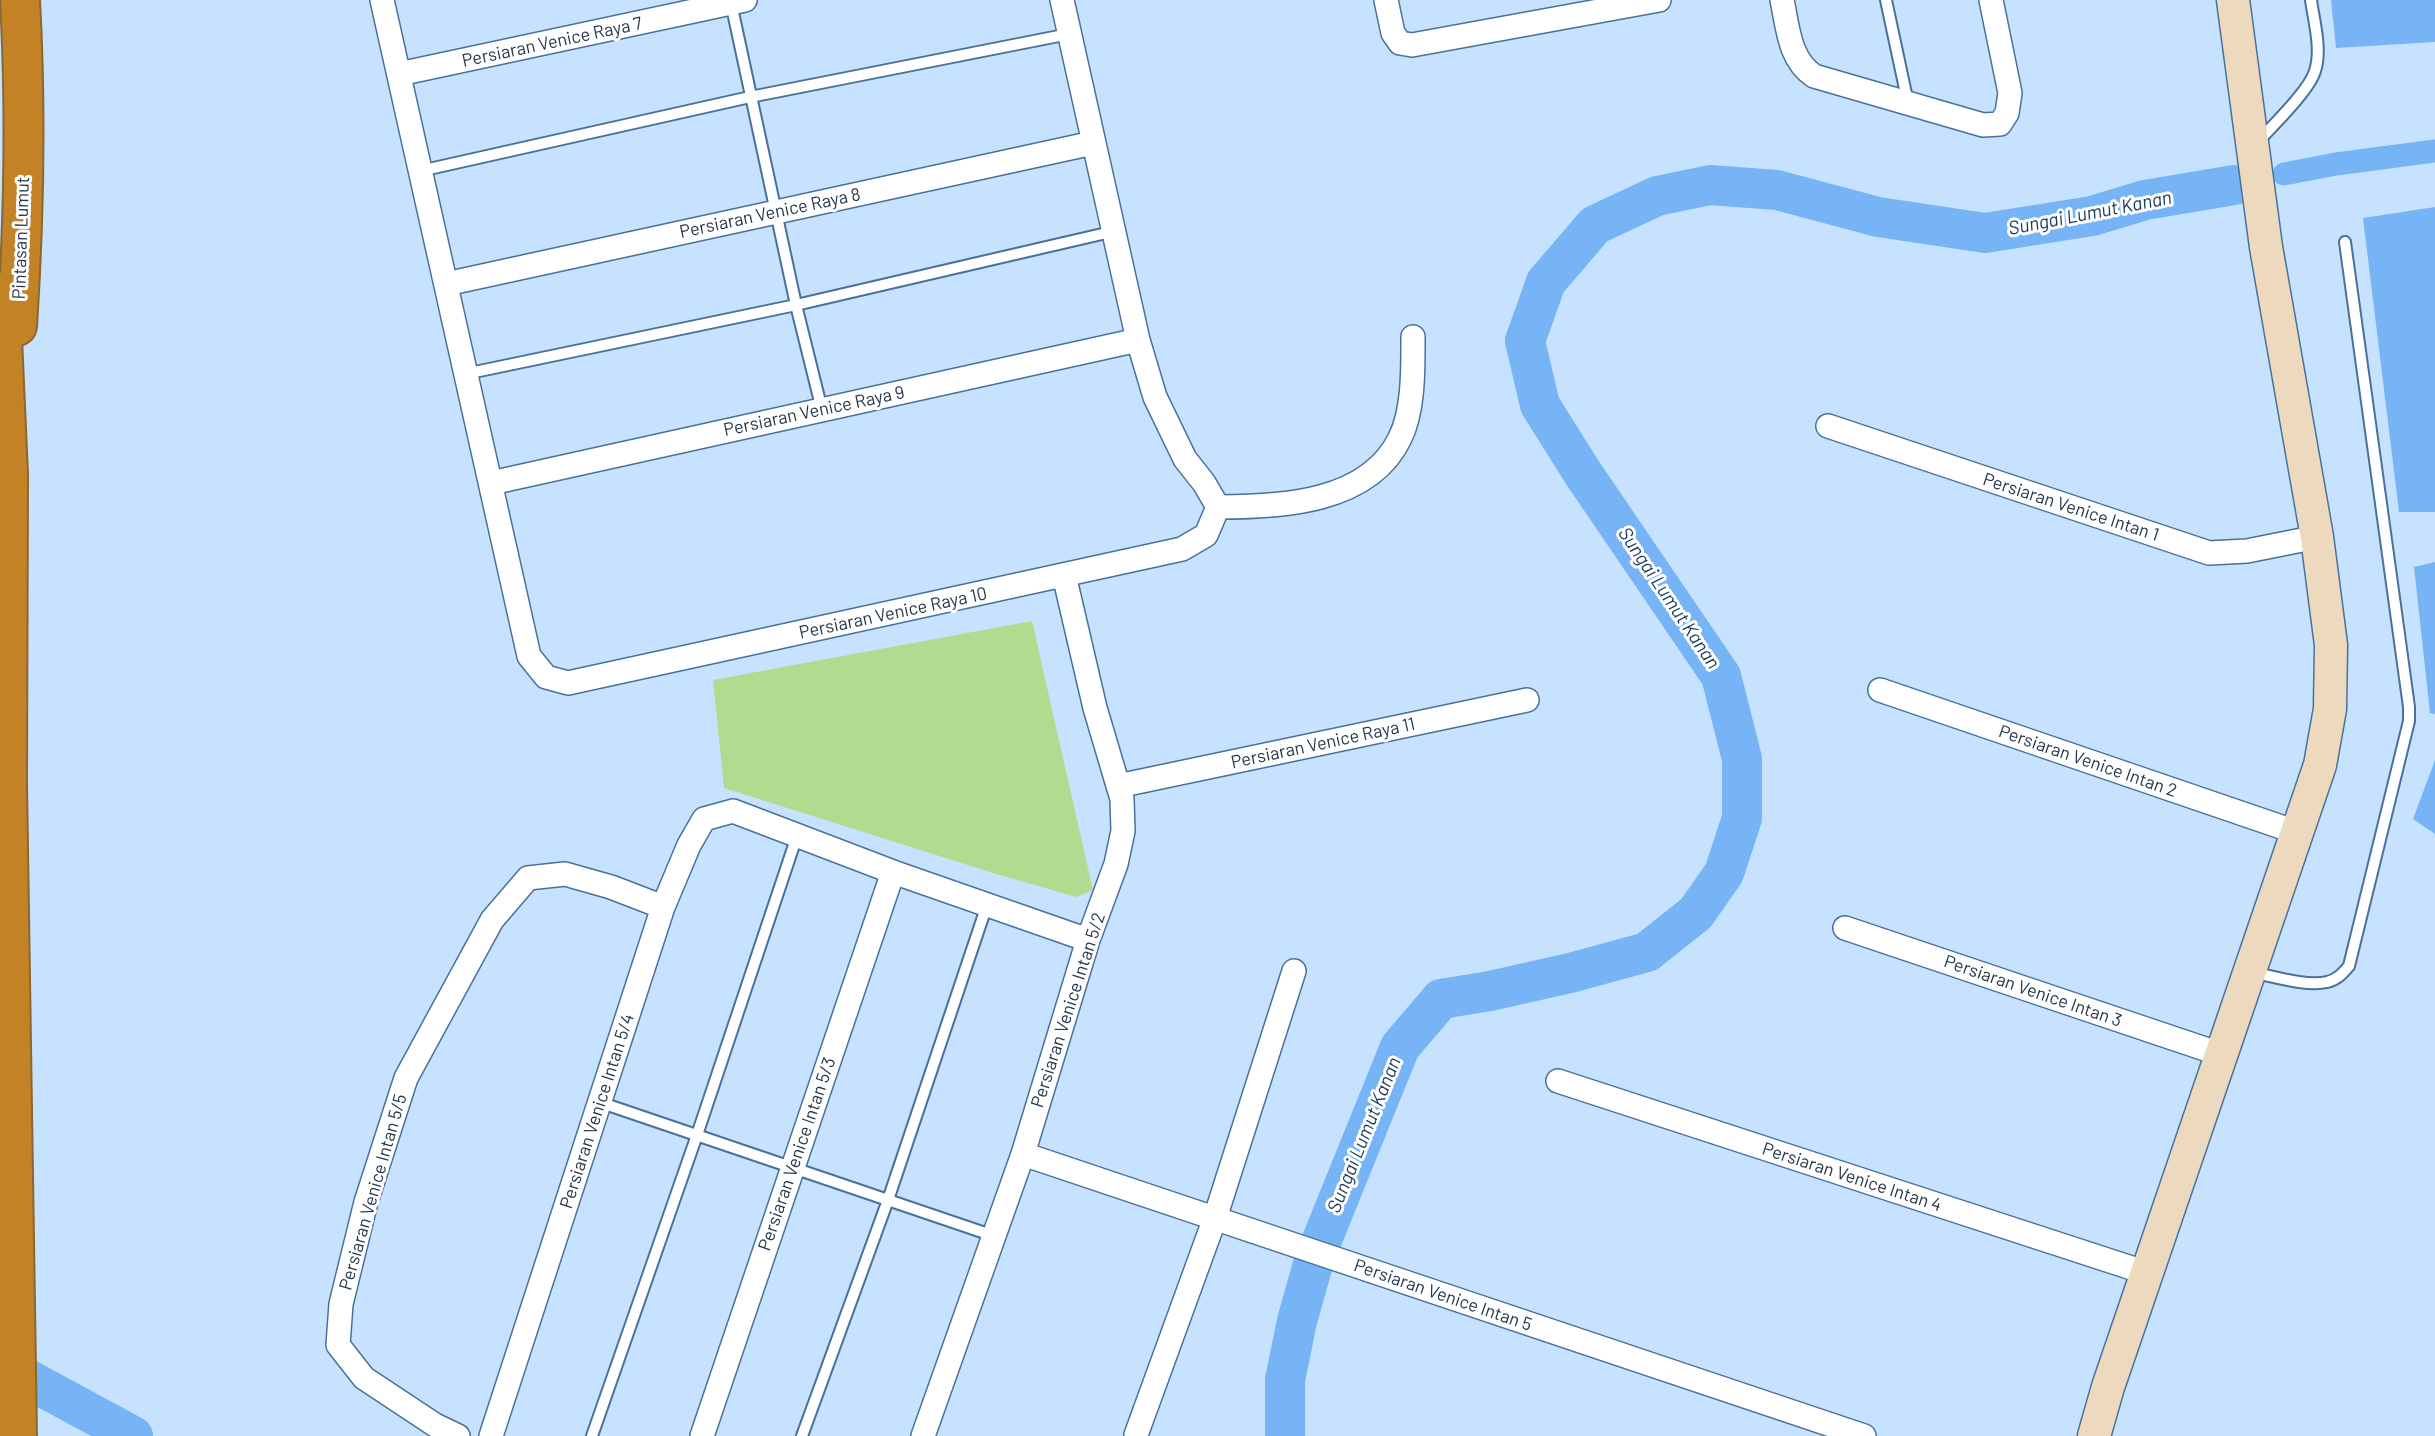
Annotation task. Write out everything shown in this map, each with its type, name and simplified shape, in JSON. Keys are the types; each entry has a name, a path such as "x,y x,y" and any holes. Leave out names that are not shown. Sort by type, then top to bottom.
{"highway":[{"name":"Pintasan Lumut","path":"8,475 24,225 20,0"},
{"name":"Pintasan Lumut","path":"0,292 8,475 7,783 17,1436"}],"street":[{"path":"382,0 491,483"},
{"path":"1062,0 1138,340 1155,397 1185,459 1218,507 1270,507 1309,500 1343,489 1376,471 1401,438 1410,402 1413,337"},
{"path":"1386,0 1393,33 1400,43 1412,45 1659,0"},
{"path":"1782,0 1795,56 1803,69 1814,76 1983,125 2000,124 2007,113 2010,93 1991,0"},
{"path":"2094,1436 2220,1054 2320,765 2330,709 2331,645 2317,537 2266,247 2233,0"},
{"name":"Persiaran Venice Raya 7","path":"399,74 735,1"},
{"name":"Persiaran Venice Raya 8","path":"446,284 1093,143"},
{"name":"Persiaran Venice Raya 9","path":"491,483 1138,340"},
{"name":"Persiaran Venice Intan 1","path":"1828,426 2209,553 2247,551 2317,537"},
{"name":"Persiaran Venice Raya 10","path":"491,483 529,656 547,677 568,683 1182,549 1206,535 1218,507"},
{"name":"Persiaran Venice Intan 5/2","path":"923,1436 1023,1154 1088,940 1116,864 1123,831 1122,799 1095,708 1064,575"},
{"name":"Persiaran Venice Intan 2","path":"1880,690 2296,832"},
{"name":"Persiaran Venice Raya 11","path":"1118,786 1527,700"},
{"name":"Persiaran Venice Intan 5/4","path":"491,1436 663,907 689,845 704,819 733,811 797,836"},
{"path":"797,836 1088,940"},
{"name":"Persiaran Venice Intan 5/3","path":"702,1436 893,872"},
{"name":"Persiaran Venice Intan 5/5","path":"458,1436 435,1425 364,1378 338,1345 341,1304 366,1202 406,1078 492,920 528,878 565,874 611,887 663,907"},
{"name":"Persiaran Venice Intan 3","path":"1846,928 2220,1054"},
{"path":"1136,1435 1215,1218 1294,971"},
{"name":"Persiaran Venice Intan 4","path":"1558,1081 2147,1273"},
{"name":"Persiaran Venice Intan 5","path":"1023,1154 1864,1436"}],"lane":[{"path":"1886,0 1908,103"},
{"path":"2253,148 2309,84 2315,71 2318,53 2311,0"},
{"path":"735,1 750,97 822,410"},
{"path":"420,171 750,97 1069,34"},
{"path":"465,374 796,305 1115,231"},
{"path":"2248,972 2313,984 2329,982 2340,976 2349,966 2409,721 2345,242"},
{"path":"592,1436 797,836"},
{"path":"802,1436 888,1200 987,905"},
{"path":"600,1102 994,1236"}],"green space":[{"path":"1032,621 1093,890 1076,897 724,788 713,680"}],"water":[{"path":"2331,0 2435,0 2435,42 2336,48"},
{"path":"2435,207 2435,512 2399,512 2363,218"},
{"path":"2435,562 2435,714 2430,713 2414,567"},
{"path":"2435,760 2435,834 2413,819"}],"waterway":[{"path":"2284,174 2435,151"},
{"name":"Sungai Lumut Kanan","path":"1285,1436 1285,1380 1297,1321 1315,1257 1400,1047 1441,999 1570,973 1647,952 1696,913 1724,873 1742,818 1742,759 1721,676 1582,472 1540,405 1525,341 1546,282 1595,225 1657,196 1710,185 1777,190 1878,217 1985,233 2092,216 2145,200 2234,185"},
{"name":"Sungai Lumut Kanan","path":"0,1364 133,1436"}]}
